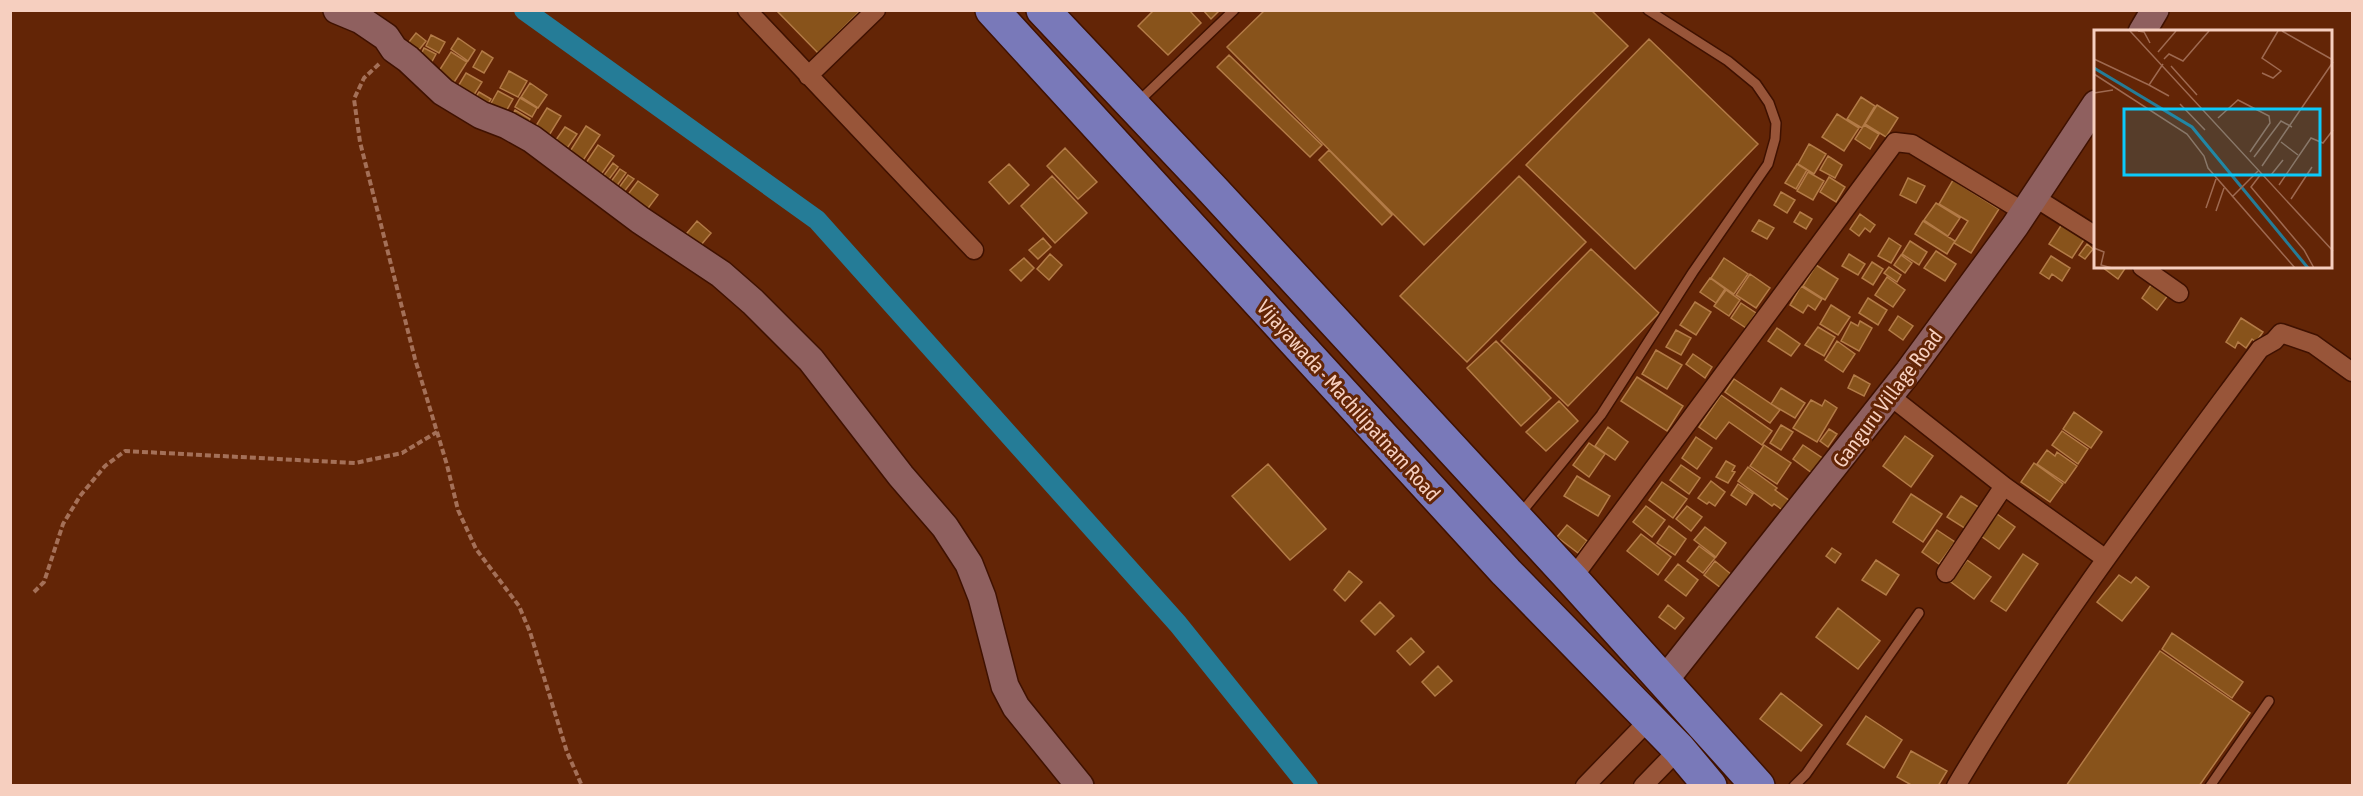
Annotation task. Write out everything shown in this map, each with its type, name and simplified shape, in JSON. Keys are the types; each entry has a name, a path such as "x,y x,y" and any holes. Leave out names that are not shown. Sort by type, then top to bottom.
{"highway":[{"name":"Vijayawada - Machilipatnam Road","path":"992,10 1506,572 1679,749 1710,786"},
{"name":"Vijayawada - Machilipatnam Road","path":"1043,10 1572,579 1758,786"}],"street":[{"path":"337,10 361,20 386,37 394,49 443,92 480,116 507,125 532,139 640,220 721,274 753,302 811,360 901,476 945,527 969,564 982,597 1005,686 1016,707 1080,786"},
{"path":"747,10 974,250"},
{"path":"808,76 876,10"},
{"path":"2143,30 2155,10"},
{"name":"Ganguru Village Road","path":"1664,681 1890,396 2029,204 2094,107"},
{"path":"1572,579 1895,142 1912,144 2094,235"},
{"path":"2143,268 2180,293"},
{"path":"1956,786 1980,744 2106,559 2260,349 2274,341 2281,333 2313,344 2352,372"},
{"path":"1890,396 2004,486 2106,559"},
{"path":"1946,573 2004,486"},
{"path":"1585,786 1650,719"},
{"path":"1643,786 1679,749"}],"lane":[{"path":"1134,106 1234,10"},
{"path":"1516,519 1601,415 1693,272 1768,164 1775,139 1776,123 1769,103 1756,84 1728,61 1648,10"},
{"path":"1794,786 1806,774 1918,613"},
{"path":"2210,786 2269,701"}],"path":[{"path":"394,49 364,78 354,99 360,142 415,359 458,510 476,549 519,606 530,632 567,752 582,786"},
{"path":"34,592 44,582 63,524 80,496 105,466 125,451 354,463 402,453 437,432"}],"building":[{"path":"776,10 861,10 818,53"},
{"path":"1154,10 1189,10 1201,23 1168,55 1138,26"},
{"path":"1203,10 1220,10 1211,19"},
{"path":"1265,10 1591,10 1628,46 1424,245 1227,47"},
{"path":"416,33 426,41 415,55 405,47"},
{"path":"431,35 445,42 439,53 426,46"},
{"path":"458,38 475,50 468,61 451,49"},
{"path":"1649,39 1758,144 1635,269 1526,165"},
{"path":"424,48 436,54 429,67 418,61"},
{"path":"482,51 493,58 484,73 473,67"},
{"path":"451,52 467,62 453,84 437,74"},
{"path":"1229,55 1322,145 1310,157 1217,67"},
{"path":"509,71 527,81 518,97 500,88"},
{"path":"466,73 482,82 469,103 454,93"},
{"path":"530,83 547,95 538,108 521,97"},
{"path":"498,91 513,99 504,115 489,107"},
{"path":"479,92 491,99 486,107 474,100"},
{"path":"1861,97 1875,106 1862,128 1847,119"},
{"path":"520,98 537,108 532,117 515,107"},
{"path":"1877,105 1898,118 1886,137 1865,124"},
{"path":"547,108 561,116 548,137 534,129"},
{"path":"515,110 530,119 525,128 510,119"},
{"path":"1837,114 1859,128 1844,151 1822,137"},
{"path":"1864,125 1879,134 1870,149 1855,139"},
{"path":"586,126 600,135 582,162 569,153"},
{"path":"565,127 577,134 565,151 553,144"},
{"path":"1809,144 1826,154 1814,174 1798,164"},
{"path":"598,145 614,156 600,176 584,166"},
{"path":"1065,148 1097,182 1078,199 1047,166"},
{"path":"1329,150 1392,215 1382,225 1319,160"},
{"path":"1828,156 1842,165 1835,178 1820,170"},
{"path":"613,163 618,167 607,182 602,178"},
{"path":"1009,164 1029,185 1009,204 989,182"},
{"path":"1797,164 1807,170 1796,189 1785,183"},
{"path":"620,169 626,173 616,187 610,183"},
{"path":"1808,172 1824,181 1813,200 1797,191"},
{"path":"628,175 634,179 623,193 618,189"},
{"path":"1052,176 1087,213 1055,243 1021,206"},
{"path":"1519,176 1586,242 1467,362 1400,296"},
{"path":"1829,177 1845,187 1836,202 1820,192"},
{"path":"1908,178 1925,186 1916,203 1900,195"},
{"path":"1953,180 1999,209 1971,253 1954,243 1968,221 1939,204"},
{"path":"638,181 658,195 643,215 623,201"},
{"path":"1781,192 1795,200 1787,213 1774,205"},
{"path":"1936,203 1960,218 1948,236 1924,220"},
{"path":"1800,212 1812,219 1806,229 1794,222"},
{"path":"1860,214 1875,225 1870,232 1865,228 1859,236 1850,229"},
{"path":"1759,220 1774,228 1767,239 1752,231"},
{"path":"697,221 711,233 696,251 682,239"},
{"path":"1923,221 1955,241 1947,254 1915,234"},
{"path":"2064,221 2087,235 2072,258 2049,244"},
{"path":"1043,238 1051,247 1038,259 1029,250"},
{"path":"1889,238 1901,246 1891,263 1878,256"},
{"path":"1910,241 1927,252 1919,265 1902,254"},
{"path":"2087,244 2093,249 2085,259 2079,255"},
{"path":"1591,249 1659,313 1568,406 1501,341"},
{"path":"1936,251 1956,264 1945,281 1924,268"},
{"path":"1050,254 1062,265 1049,280 1037,269"},
{"path":"1849,254 1865,264 1858,275 1842,266"},
{"path":"1901,255 1912,263 1905,273 1894,265"},
{"path":"2051,256 2070,268 2062,281 2052,274 2049,279 2040,273"},
{"path":"1024,258 1034,268 1021,281 1010,270"},
{"path":"1724,258 1748,274 1734,294 1711,278"},
{"path":"1872,262 1883,269 1873,285 1862,278"},
{"path":"1816,265 1838,279 1825,300 1803,286"},
{"path":"1889,267 1901,275 1897,282 1884,273"},
{"path":"2103,268 2125,268 2118,279"},
{"path":"1750,274 1770,288 1756,308 1736,295"},
{"path":"1887,277 1905,290 1893,307 1875,295"},
{"path":"1710,278 1725,289 1716,303 1700,292"},
{"path":"2153,282 2169,294 2157,310 2142,298"},
{"path":"1801,286 1822,299 1815,310 1808,305 1803,313 1790,305"},
{"path":"1726,290 1740,300 1729,316 1714,306"},
{"path":"1868,298 1887,310 1878,325 1859,313"},
{"path":"1695,302 1711,312 1696,335 1680,325"},
{"path":"1741,303 1756,313 1746,328 1731,318"},
{"path":"1831,305 1850,317 1838,335 1820,324"},
{"path":"1898,316 1913,326 1903,340 1889,330"},
{"path":"2241,318 2263,332 2256,342 2252,339 2246,348 2238,342 2235,348 2226,342"},
{"path":"1860,321 1872,328 1859,351 1841,341 1851,322 1858,326"},
{"path":"1818,327 1835,337 1824,356 1805,345"},
{"path":"1777,328 1800,344 1791,356 1768,341"},
{"path":"1676,330 1691,338 1681,355 1666,347"},
{"path":"1496,341 1551,398 1521,426 1467,368"},
{"path":"1837,341 1855,354 1843,372 1825,360"},
{"path":"1656,350 1682,365 1667,389 1642,374"},
{"path":"1693,354 1712,367 1705,378 1686,364"},
{"path":"1854,375 1870,384 1864,396 1848,388"},
{"path":"1637,377 1683,406 1667,431 1621,401"},
{"path":"1734,379 1780,410 1770,423 1725,392"},
{"path":"1781,388 1805,403 1795,418 1771,404"},
{"path":"1721,395 1772,431 1762,445 1729,422 1716,439 1699,427"},
{"path":"1811,400 1822,406 1825,400 1837,408 1817,442 1793,428"},
{"path":"1559,401 1578,421 1546,451 1526,432"},
{"path":"2074,412 2102,432 2091,448 2063,429"},
{"path":"1781,425 1793,432 1781,450 1770,443"},
{"path":"1608,427 1628,442 1615,460 1595,446"},
{"path":"1829,429 1837,434 1828,447 1820,441"},
{"path":"2062,431 2088,449 2078,464 2052,445"},
{"path":"1905,436 1933,456 1911,487 1883,466"},
{"path":"1696,437 1712,448 1697,469 1682,458"},
{"path":"1589,443 1605,454 1589,477 1573,465"},
{"path":"1764,445 1791,463 1777,484 1750,466"},
{"path":"1803,445 1827,461 1816,476 1793,459"},
{"path":"2047,450 2055,456 2057,452 2077,466 2065,483 2037,464"},
{"path":"1726,461 1735,466 1732,471 1735,472 1728,483 1716,477"},
{"path":"2034,463 2063,484 2050,502 2021,482"},
{"path":"1268,464 1326,529 1290,560 1232,496"},
{"path":"1681,465 1700,478 1689,494 1670,480"},
{"path":"1748,467 1777,488 1775,490 1790,501 1784,511 1774,504 1772,506 1738,481"},
{"path":"1577,476 1610,496 1598,516 1564,496"},
{"path":"1711,481 1725,492 1715,506 1698,498"},
{"path":"1662,482 1687,499 1673,518 1649,500"},
{"path":"1738,484 1753,494 1746,505 1731,495"},
{"path":"1911,494 1942,514 1923,542 1893,522"},
{"path":"1961,496 1980,508 1966,529 1947,517"},
{"path":"1646,506 1665,520 1652,537 1633,522"},
{"path":"1687,506 1702,517 1691,531 1676,519"},
{"path":"1997,514 2015,527 1999,549 1981,536"},
{"path":"1567,525 1587,541 1578,553 1557,537"},
{"path":"1669,526 1686,539 1675,555 1657,543"},
{"path":"1705,527 1726,543 1716,557 1694,540"},
{"path":"1937,530 1955,542 1939,564 1922,552"},
{"path":"1641,534 1671,557 1658,575 1627,551"},
{"path":"1699,546 1715,558 1703,573 1687,561"},
{"path":"1832,548 1841,554 1835,563 1826,556"},
{"path":"2023,554 2038,564 2006,611 1991,601"},
{"path":"1876,560 1899,575 1886,595 1862,580"},
{"path":"1967,560 1991,577 1974,599 1951,582"},
{"path":"1715,561 1732,575 1721,588 1704,575"},
{"path":"1678,564 1698,580 1686,596 1665,580"},
{"path":"1349,571 1362,582 1345,601 1334,590"},
{"path":"2119,575 2131,583 2136,577 2149,587 2122,621 2097,602"},
{"path":"1380,602 1394,616 1375,635 1361,621"},
{"path":"1668,605 1684,618 1675,629 1659,617"},
{"path":"1838,608 1880,641 1858,669 1816,637"},
{"path":"2172,633 2243,682 2232,698 2162,649"},
{"path":"1411,638 1424,652 1410,665 1397,651"},
{"path":"2160,651 2250,713 2199,786 2066,786"},
{"path":"1438,666 1452,681 1435,696 1422,682"},
{"path":"1781,693 1822,725 1801,751 1760,719"},
{"path":"1866,716 1902,740 1884,768 1847,744"},
{"path":"1911,751 1947,771 1938,786 1913,786 1897,777"}],"waterway":[{"path":"524,10 817,220 1178,624 1308,786"}]}
